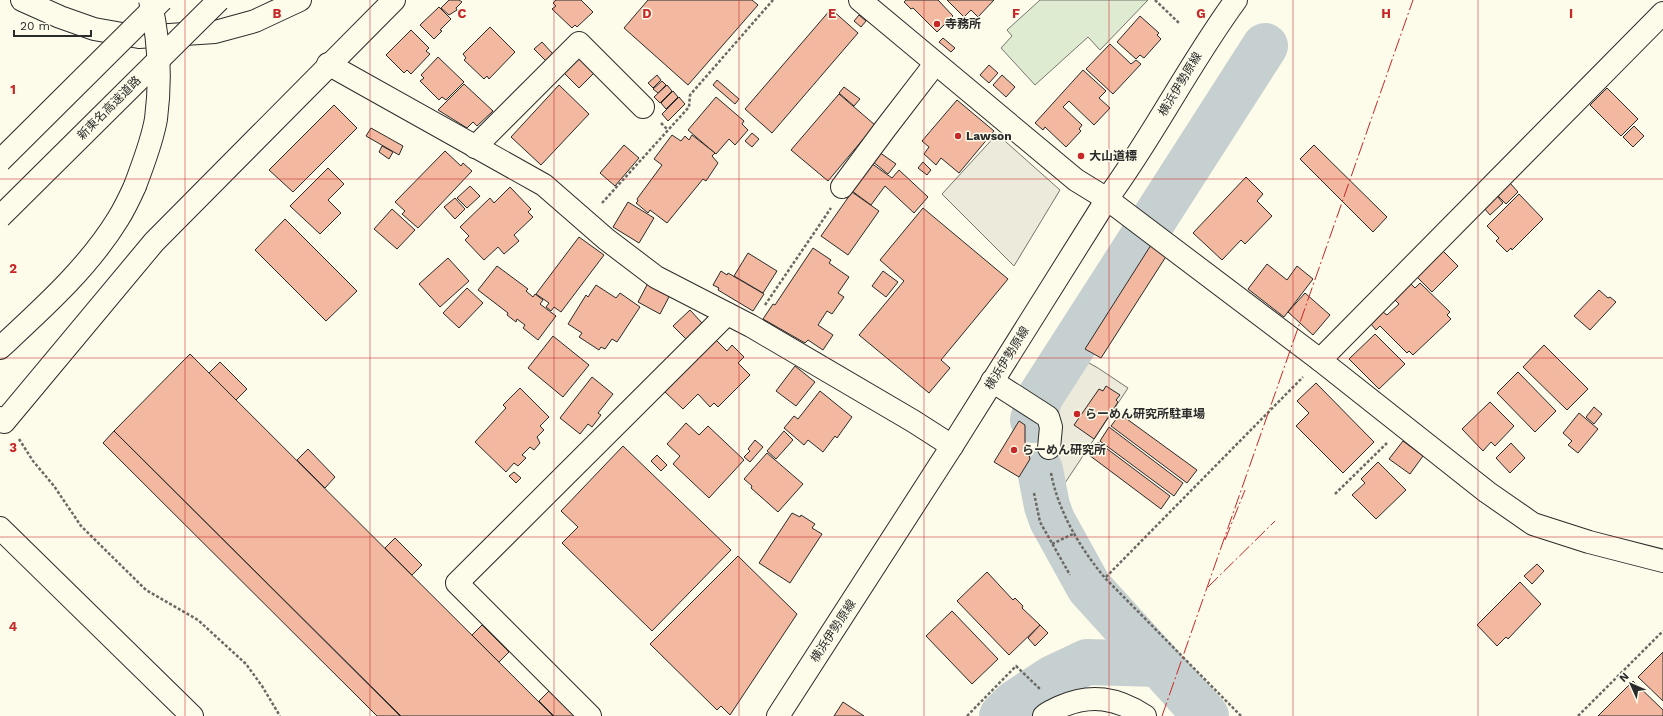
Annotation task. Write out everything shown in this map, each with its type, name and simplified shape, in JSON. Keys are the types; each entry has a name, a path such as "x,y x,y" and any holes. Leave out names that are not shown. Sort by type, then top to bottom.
{"main road":[{"path":"22,0 60,17 94,29 139,37 215,32 255,21 300,0"},
{"path":"0,348 66,283 94,252 118,219 135,186 148,150 154,127 158,88 154,18 150,0"},
{"path":"0,161 162,0"},
{"name":"新東名高速道路","path":"0,217 219,0"},
{"path":"1,422 154,242 328,64 394,0"},
{"name":"横浜伊勢原線","path":"778,716 952,446 1107,199 1134,160 1204,45 1236,0"},
{"path":"867,2 935,64 1076,180 1107,199 1320,360 1487,492 1533,524 1589,542 1663,561"},
{"path":"1320,360 1663,13"},
{"path":"475,147 579,43 642,107"},
{"path":"328,64 544,185 585,221 656,278 751,326 913,421 952,446"},
{"path":"842,188 935,64"},
{"path":"590,716 457,583 727,314"},
{"path":"992,381 1048,417 1051,427 1049,448"},
{"path":"0,528 192,716"},
{"path":"1044,716 1075,700 1108,699 1130,706 1145,716"}],"path":[{"path":"585,221 689,107 690,95 773,0"},
{"path":"1155,0 1179,24"},
{"path":"751,326 842,192 842,188"},
{"path":"1104,578 1320,360"},
{"path":"1,422 17,434 33,462 54,486 81,526 146,590 198,620 246,664 262,686 280,716"},
{"path":"1335,494 1404,426"},
{"path":"1049,448 1051,474 1056,494 1066,516 1093,564 1104,578 1241,716"},
{"path":"1034,493 1040,522 1070,575"},
{"path":"1052,544 1075,533"},
{"path":"1578,716 1663,631"},
{"path":"966,716 1016,666 1031,681"}],"green space":[{"path":"1040,0 1148,0 1100,50 1088,37 1035,85 1001,48 1012,36 1007,30"}],"shaded area":[{"path":"997,134 1060,190 1014,266 942,194"},
{"name":"らーめん研究所駐車場","path":"1075,355 1128,388 1063,486 1050,487 1042,444 1044,404"}],"building":[{"path":"449,0 459,0 462,2 456,8 457,10 449,15 441,8"},
{"path":"556,0 581,0 593,12 577,27 575,25 572,28 552,9 556,6 553,3"},
{"path":"648,0 752,0 758,5 688,85 624,28"},
{"name":"寺務所","path":"906,0 938,0 953,16 937,32 913,8 911,9 904,2"},
{"path":"947,0 994,0 978,17 971,10 964,17"},
{"path":"439,7 451,19 440,30 442,31 434,39 420,25"},
{"path":"831,9 858,33 772,133 745,109"},
{"path":"859,15 866,21 861,27 854,21"},
{"path":"1140,16 1159,33 1157,35 1161,39 1144,58 1140,55 1136,59 1117,42"},
{"path":"490,27 515,52 489,79 487,76 484,79 464,60 466,58 463,54"},
{"path":"411,30 429,48 426,51 430,54 411,74 407,70 404,73 386,55"},
{"path":"943,38 955,48 951,52 939,42"},
{"path":"542,42 553,54 546,61 534,49"},
{"path":"1110,44 1131,64 1136,60 1141,64 1113,94 1086,69"},
{"path":"438,57 464,82 446,100 442,97 439,100 420,81 424,78 421,75"},
{"path":"579,58 594,73 579,88 564,73"},
{"path":"989,65 998,73 989,83 980,75"},
{"path":"1083,70 1106,91 1099,98 1110,108 1094,125 1069,101 1063,107 1082,125 1079,129 1081,131 1066,147 1045,127 1043,130 1035,123"},
{"path":"657,75 661,80 653,88 648,83"},
{"path":"1002,75 1015,87 1006,97 993,85"},
{"path":"717,80 739,99 735,104 713,85"},
{"path":"662,81 666,85 658,93 653,89"},
{"path":"464,84 493,111 477,126 473,122 467,128 438,110"},
{"path":"559,85 589,114 541,165 511,137"},
{"path":"667,85 672,91 660,103 654,97"},
{"path":"844,87 860,99 854,106 839,93"},
{"path":"1607,88 1638,119 1621,136 1590,105"},
{"path":"673,91 678,97 666,109 661,103"},
{"path":"839,94 875,125 828,181 791,150"},
{"path":"679,97 685,104 668,121 662,114"},
{"path":"716,97 744,121 742,124 748,130 735,145 729,139 716,154 688,130"},
{"name":"Lawson","path":"957,100 994,131 959,173 941,158 936,165 924,154 929,147 922,141"},
{"path":"334,105 357,128 293,192 269,170"},
{"path":"1634,126 1644,136 1633,147 1623,137"},
{"path":"371,128 403,146 399,155 366,136"},
{"path":"752,133 759,139 752,147 745,141"},
{"path":"672,135 681,141 685,136 689,140 692,135 715,153 712,156 718,163 706,181 703,179 667,223 650,210 648,213 636,203 638,201 637,199 662,165 654,159"},
{"path":"624,145 639,158 615,186 600,173"},
{"path":"1314,145 1387,217 1373,232 1300,159"},
{"path":"382,146 393,152 389,159 379,152"},
{"path":"445,151 461,166 463,163 472,171 418,228 402,214 405,211 395,202"},
{"path":"879,152 896,164 888,174 872,161"},
{"path":"923,162 931,170 927,175 918,168"},
{"path":"871,163 892,178 899,170 928,197 914,213 885,186 871,205 852,191"},
{"path":"328,168 344,184 328,200 341,213 320,234 290,206"},
{"path":"1246,177 1263,194 1257,201 1272,216 1245,244 1241,240 1222,260 1193,233"},
{"path":"1510,183 1518,192 1506,204 1497,195"},
{"path":"470,186 480,196 467,208 457,198"},
{"path":"510,187 531,209 528,212 533,217 514,235 519,241 504,254 498,247 484,260 465,240 469,236 460,227 490,198 494,203"},
{"path":"852,192 879,211 848,255 821,236"},
{"path":"1519,194 1543,219 1512,250 1511,248 1507,252 1496,241 1499,238 1487,226"},
{"path":"1497,196 1503,203 1490,215 1484,208"},
{"path":"455,198 465,209 455,219 444,207"},
{"path":"628,202 654,218 639,243 613,227"},
{"path":"923,208 1008,279 941,360 950,368 929,393 859,335 904,281 880,260"},
{"path":"392,209 415,230 397,249 374,229"},
{"path":"285,219 357,291 326,321 255,250"},
{"path":"579,237 604,255 561,312 554,307 551,311 546,307 549,303 536,294"},
{"path":"1151,245 1167,255 1101,358 1085,349"},
{"path":"813,248 831,260 829,263 849,277 838,293 844,297 832,314 827,311 818,325 833,335 823,350 808,340 805,343 763,319 773,304 775,305"},
{"path":"1443,251 1458,266 1432,292 1417,277"},
{"path":"748,253 777,271 763,293 734,276"},
{"path":"448,258 469,281 440,307 419,284"},
{"path":"1267,264 1287,280 1297,266 1313,279 1284,317 1248,289"},
{"path":"497,266 528,289 526,291 533,297 535,294 543,300 540,304 556,316 538,340 523,328 525,325 517,319 516,322 507,315 508,313 478,290"},
{"path":"721,271 727,275 728,273 764,294 753,311 718,290 719,288 713,285"},
{"path":"883,271 898,282 886,297 872,286"},
{"path":"648,283 670,295 660,314 638,302"},
{"path":"1420,283 1450,312 1447,315 1451,319 1413,355 1409,351 1407,353 1380,326 1376,330 1371,324 1383,312 1387,315 1399,304 1395,300 1411,284 1415,288"},
{"path":"596,285 616,298 620,293 640,307 617,342 612,339 605,349 601,347 599,350 579,337 582,333 568,324 586,295 588,297"},
{"path":"467,288 483,303 459,328 443,313"},
{"path":"1599,290 1608,298 1610,297 1616,302 1590,330 1574,316"},
{"path":"1305,293 1330,315 1313,335 1288,312"},
{"path":"690,310 702,323 686,339 673,326"},
{"path":"1375,334 1405,364 1379,389 1349,359"},
{"path":"553,336 589,365 563,397 528,368"},
{"path":"716,340 727,351 732,345 744,357 738,363 750,375 718,407 714,403 710,407 698,394 683,409 665,392"},
{"path":"1544,345 1588,389 1567,410 1523,367"},
{"path":"190,354 553,716 401,716 114,431"},
{"path":"220,362 247,389 236,400 209,373"},
{"path":"795,366 815,382 796,406 776,391"},
{"path":"1518,372 1556,411 1535,432 1497,393"},
{"path":"592,377 613,394 598,413 601,415 592,427 588,424 580,434 560,418"},
{"path":"1316,383 1374,442 1343,473 1296,426 1309,413 1297,401"},
{"path":"1106,386 1120,395 1116,400 1118,402 1094,439 1074,425 1099,389 1103,391"},
{"path":"520,388 549,417 540,426 544,430 537,437 540,443 534,450 530,447 522,455 526,458 518,466 514,463 506,472 475,442 506,408 503,405"},
{"path":"820,391 852,417 837,438 835,436 823,452 808,440 804,445 784,428 794,416 798,419"},
{"path":"1490,402 1514,426 1495,446 1491,442 1483,451 1462,429"},
{"path":"1594,407 1602,414 1594,424 1586,417"},
{"path":"1579,413 1598,429 1578,453 1568,445 1572,441 1563,433"},
{"path":"1120,414 1197,470 1187,483 1111,426"},
{"name":"らーめん研究所","path":"1019,421 1025,425 1025,442 1030,459 1019,477 994,462"},
{"path":"686,423 699,435 708,426 744,460 709,498 673,464 680,456 667,444"},
{"path":"1109,427 1183,483 1174,496 1100,441"},
{"path":"114,431 400,716 377,716 103,443"},
{"path":"784,431 793,440 776,459 767,451"},
{"path":"755,440 763,447 750,462 744,457 750,451 748,449"},
{"path":"1403,441 1423,456 1410,474 1389,459"},
{"path":"1098,442 1170,496 1161,509 1089,455"},
{"path":"1511,443 1525,458 1510,473 1496,458"},
{"path":"623,446 731,550 652,631 562,543 578,527 561,511"},
{"path":"308,449 335,477 325,488 297,460"},
{"path":"767,453 803,484 778,512 751,488 752,486 744,479"},
{"path":"657,455 667,465 661,471 651,461"},
{"path":"1378,462 1406,490 1376,519 1352,495 1365,483 1361,479"},
{"path":"514,472 521,478 516,483 509,476"},
{"path":"792,513 800,517 801,515 815,524 812,528 822,534 790,583 759,563"},
{"path":"395,538 422,565 412,575 385,548"},
{"path":"738,556 797,614 730,715 721,706 717,710 650,644"},
{"path":"1537,564 1544,571 1532,584 1524,576"},
{"path":"987,572 1013,600 1015,598 1023,606 1022,608 1040,625 1009,655 957,601"},
{"path":"1520,582 1541,604 1508,639 1506,637 1497,646 1477,625"},
{"path":"952,611 998,659 972,684 926,636"},
{"path":"482,625 509,652 499,662 472,635"},
{"path":"1040,625 1048,633 1035,646 1028,638"},
{"path":"1663,652 1663,701 1638,677"},
{"path":"1633,681 1663,710 1663,716 1598,716"},
{"path":"549,691 574,716 554,716 539,701"},
{"path":"843,702 864,716 834,716"}],"waterway":[{"path":"1033,420 1040,397 1265,46"},
{"path":"1040,470 1047,506 1052,520 1089,587 1206,716"},
{"path":"1002,716 1015,703 1053,678 1087,662 1157,664"}],"power":[{"path":"1162,716 1413,0"},
{"path":"1225,540 1245,490"},
{"path":"1208,587 1275,521"}],"place":[{"name":"寺務所","path":"937,24"},
{"name":"Lawson","path":"958,136"},
{"name":"大山道標","path":"1081,156"},
{"name":"らーめん研究所駐車場","path":"1077,414"},
{"name":"らーめん研究所","path":"1014,450"}]}
